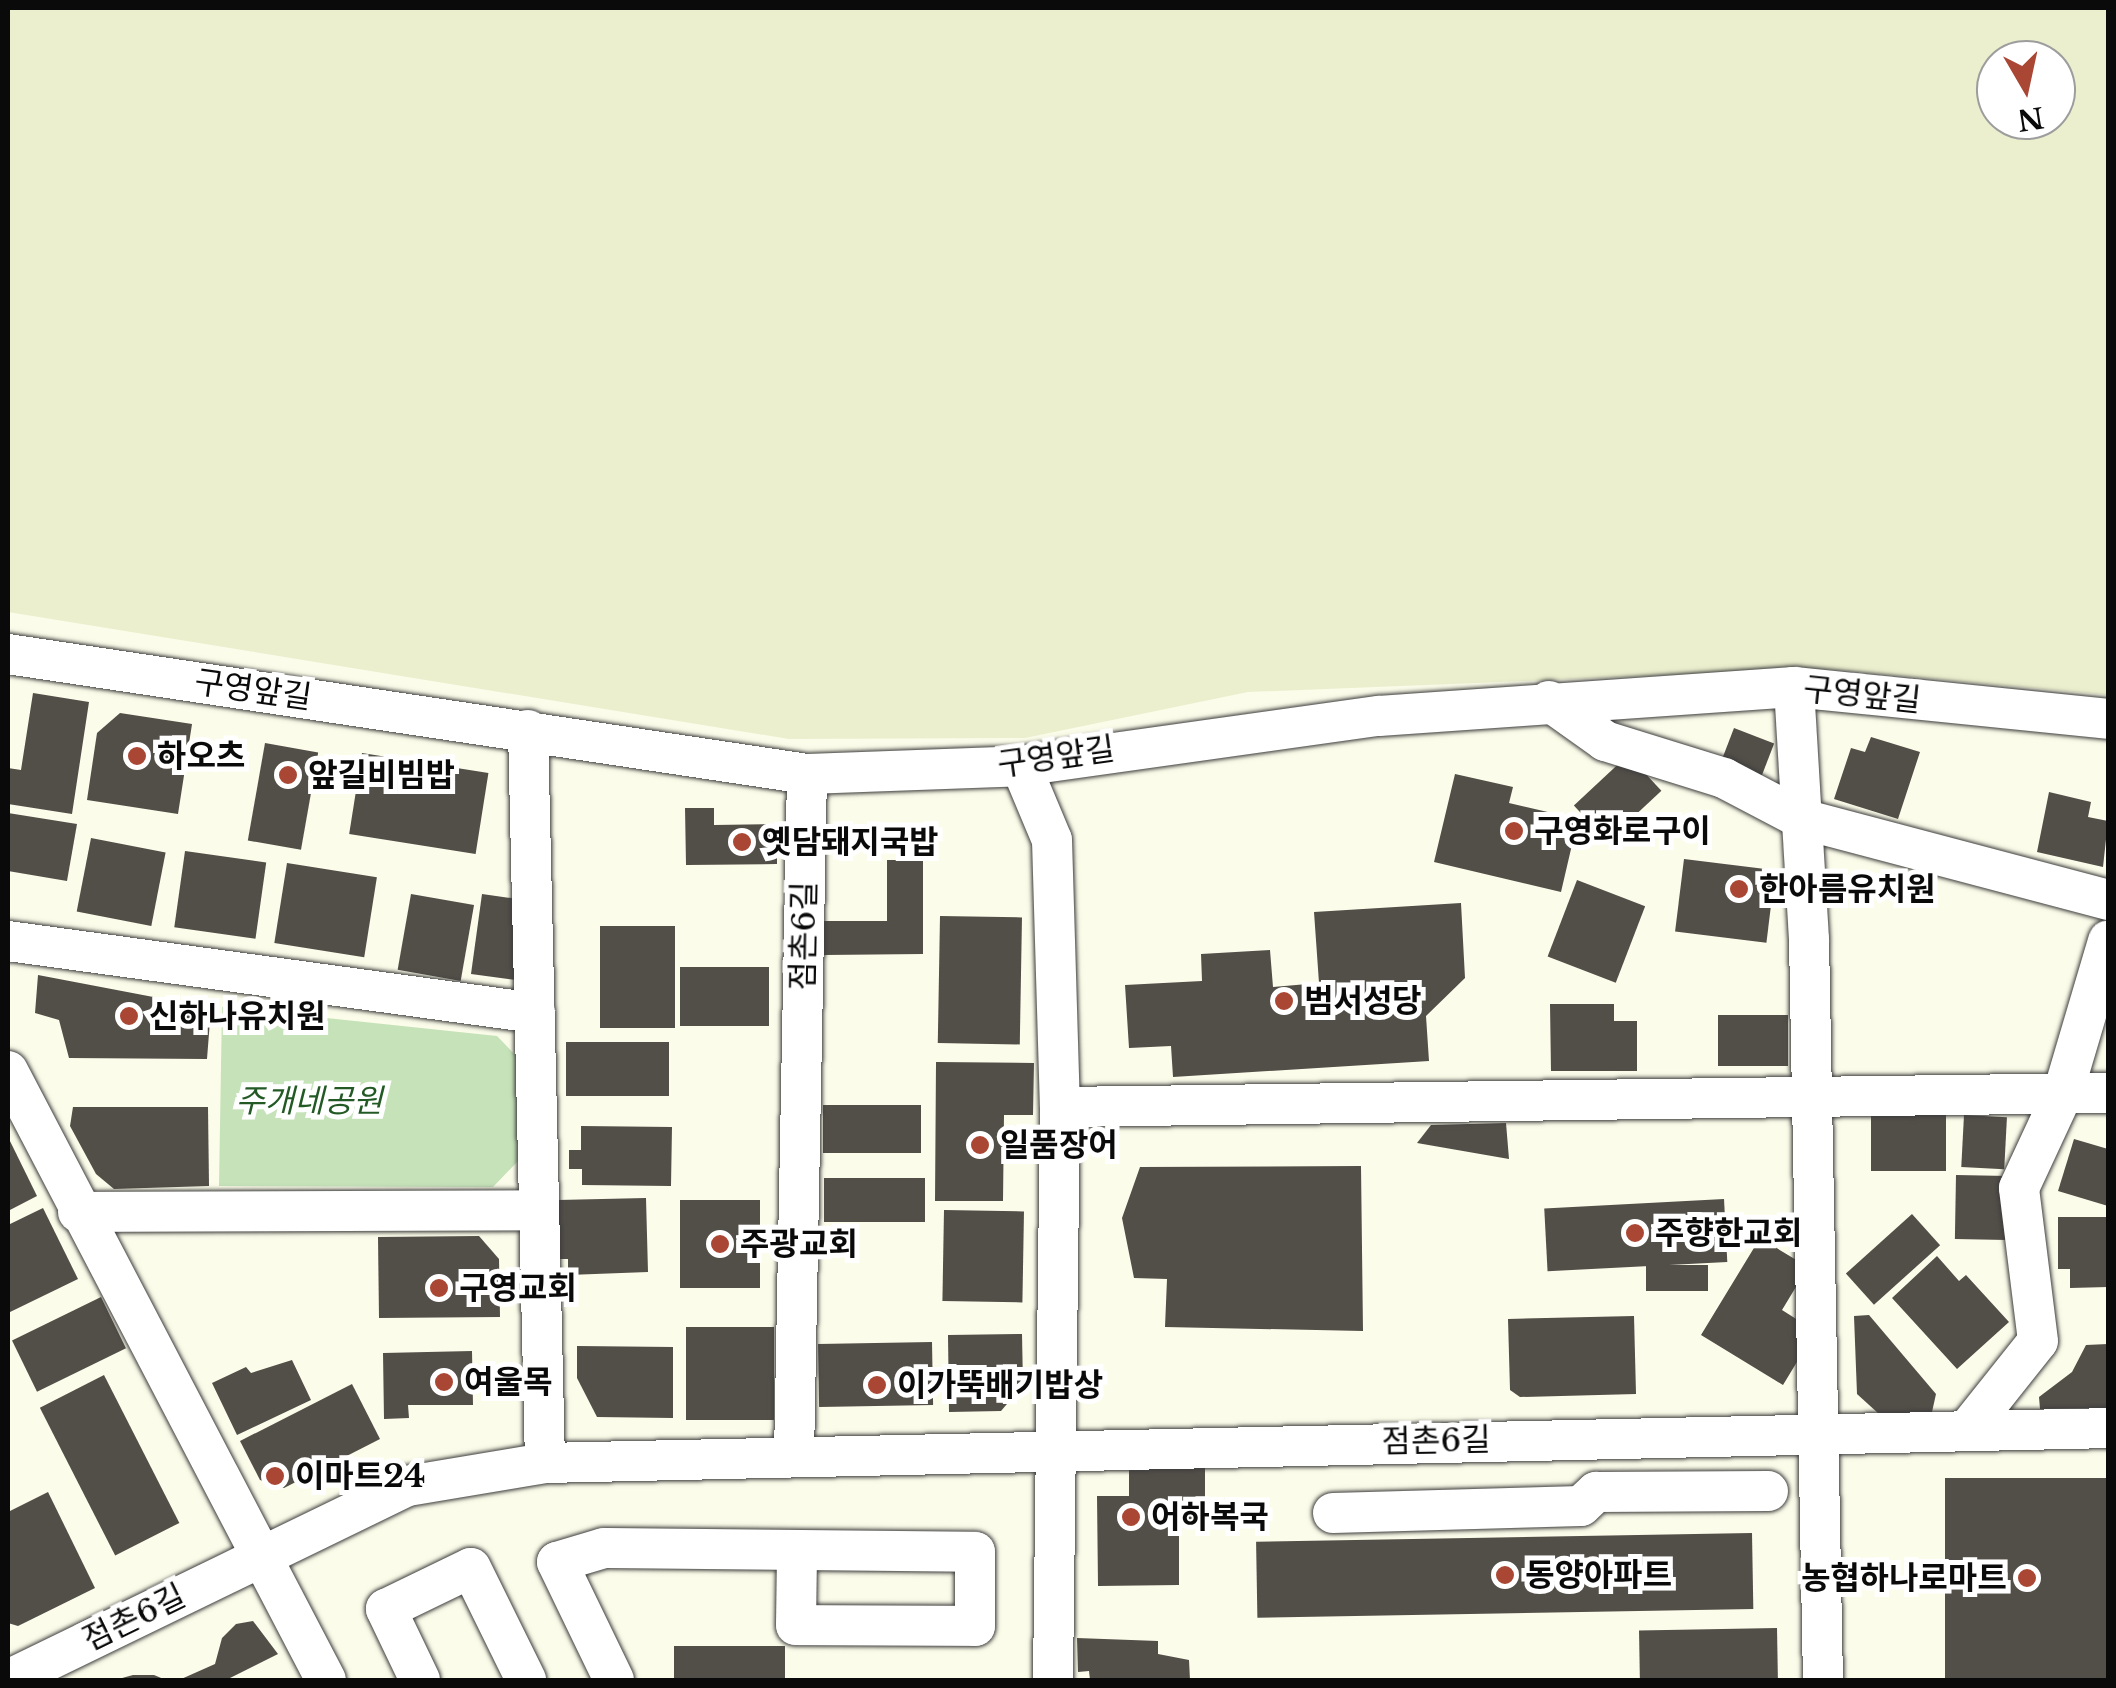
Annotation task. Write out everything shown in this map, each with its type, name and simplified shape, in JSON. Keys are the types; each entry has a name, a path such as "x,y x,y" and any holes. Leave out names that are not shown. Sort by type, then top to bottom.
{"street":[{"name":"구영앞길","path":"8,654 808,774 1021,766 1183,738 1549,701 1794,687 2108,719"},
{"path":"1794,687 1802,818 1823,1680"},
{"path":"1549,701 1606,741 1724,778 1802,818 2108,900"},
{"path":"528,730 545,1464"},
{"path":"1021,766 1052,840 1060,1107 1053,1680"},
{"name":"점촌6길","path":"794,1458 808,774"},
{"path":"1968,1429 2038,1341 2019,1188 2063,1093 2108,941"},
{"path":"8,942 534,1013"},
{"path":"8,1071 78,1212 326,1680"},
{"path":"1060,1107 2108,1092"},
{"path":"78,1212 539,1210"},
{"name":"점촌6길","path":"8,1680 408,1486 545,1464 1818,1430 2108,1428"},
{"path":"1596,1438 1596,1492"},
{"path":"1333,1513 1580,1506 1596,1492 1768,1491"},
{"path":"614,1680 556,1562 604,1548 975,1552 974,1626 796,1624 797,1552"},
{"path":"410,1677 386,1609 471,1568 526,1680"}],"green space":[{"path":"8,8 2108,8 2108,695 1827,669 1248,692 1025,738 789,739 8,612"},
{"name":"주개네공원","path":"222,1007 497,1036 523,1063 518,1161 493,1187 219,1186"}],"building":[{"path":"33,693 89,702 72,814 8,804 8,768 21,770"},
{"path":"120,713 192,724 178,814 87,800 97,733"},
{"path":"1734,728 1774,743 1760,780 1720,764"},
{"path":"1871,737 1920,752 1898,819 1834,799 1851,748 1865,752"},
{"path":"265,743 318,752 301,850 248,840"},
{"path":"362,753 488,773 476,854 349,834"},
{"path":"1628,755 1661,791 1607,841 1574,805"},
{"path":"1455,774 1513,787 1509,803 1578,819 1561,892 1434,862"},
{"path":"2049,792 2091,802 2088,817 2108,821 2103,867 2037,852"},
{"path":"685,808 714,808 714,825 777,824 777,864 686,865"},
{"path":"8,813 77,824 67,881 8,871"},
{"path":"91,838 166,853 151,926 77,912"},
{"path":"185,851 266,862 255,939 174,927"},
{"path":"1684,859 1775,870 1766,943 1675,931"},
{"path":"887,860 923,860 923,954 824,955 824,921 887,921"},
{"path":"287,863 377,877 364,957 274,943"},
{"path":"1577,880 1645,906 1616,983 1548,957"},
{"path":"411,894 474,905 461,981 398,970"},
{"path":"482,894 518,899 516,980 471,974"},
{"name":"범서성당","path":"1461,903 1465,978 1426,1016 1429,1061 1173,1077 1171,1046 1129,1048 1125,985 1202,981 1201,954 1270,950 1273,987 1319,983 1314,912"},
{"path":"940,916 1022,917 1020,1044 938,1043"},
{"path":"600,926 675,926 675,1028 600,1028"},
{"path":"680,967 769,967 769,1026 680,1026"},
{"name":"신하나유치원","path":"38,975 211,1008 207,1059 69,1058 59,1020 35,1013"},
{"path":"1550,1004 1614,1004 1614,1021 1637,1021 1637,1071 1551,1071"},
{"path":"1718,1015 1788,1015 1788,1066 1718,1066"},
{"path":"566,1042 669,1042 669,1096 566,1096"},
{"path":"936,1062 1034,1063 1033,1115 1004,1115 1003,1201 935,1201"},
{"path":"823,1105 921,1105 921,1153 823,1153"},
{"path":"73,1107 208,1107 209,1186 114,1189 96,1174 70,1126"},
{"path":"1871,1111 1946,1111 1946,1171 1871,1171"},
{"path":"1964,1115 2007,1117 2004,1169 1961,1167"},
{"path":"1506,1123 1509,1159 1417,1143 1431,1125"},
{"path":"581,1126 672,1127 671,1186 582,1185 582,1169 569,1169 569,1150 581,1150"},
{"path":"8,1137 37,1196 8,1211"},
{"path":"2074,1139 2108,1149 2108,1206 2058,1191"},
{"path":"1361,1166 1363,1331 1165,1327 1167,1279 1134,1278 1122,1218 1140,1167"},
{"path":"1956,1175 2008,1176 2007,1240 1955,1239"},
{"path":"824,1178 925,1178 925,1222 824,1222"},
{"path":"646,1198 648,1272 568,1275 568,1259 560,1259 558,1200"},
{"name":"주향한교회","path":"1724,1199 1727,1262 1548,1271 1544,1208"},
{"name":"주광교회","path":"680,1200 760,1200 760,1288 680,1288"},
{"path":"43,1208 78,1279 8,1313 8,1225"},
{"path":"944,1210 1024,1211 1022,1302 942,1301"},
{"path":"1912,1214 1940,1245 1874,1305 1846,1274"},
{"path":"2058,1217 2108,1217 2108,1287 2070,1288 2070,1269 2058,1269"},
{"name":"구영교회","path":"479,1236 499,1259 500,1317 379,1318 378,1237"},
{"path":"1760,1238 1808,1267 1782,1310 1801,1322 1803,1352 1783,1385 1701,1335"},
{"path":"1937,1256 1959,1281 1966,1275 2009,1322 1957,1369 1892,1298"},
{"path":"1646,1265 1708,1265 1708,1291 1646,1291"},
{"path":"101,1297 126,1348 37,1392 12,1340"},
{"path":"1869,1315 1936,1394 1932,1412 1879,1414 1857,1394 1854,1316"},
{"path":"1634,1316 1636,1394 1520,1397 1510,1390 1508,1319"},
{"path":"686,1327 774,1327 774,1420 686,1420"},
{"path":"1022,1334 1023,1385 1001,1411 949,1412 948,1335"},
{"path":"932,1342 933,1405 819,1407 818,1344"},
{"path":"2108,1344 2108,1408 2040,1409 2039,1397 2072,1372 2086,1345"},
{"path":"577,1346 673,1347 673,1418 597,1417 577,1378"},
{"path":"472,1351 473,1405 408,1405 409,1418 384,1419 383,1353"},
{"path":"292,1360 311,1400 237,1435 212,1383 246,1367 251,1373"},
{"path":"104,1375 179,1523 115,1556 40,1408"},
{"path":"352,1384 380,1439 284,1488 260,1480 240,1441"},
{"path":"1205,1468 1205,1526 1179,1526 1179,1585 1098,1586 1097,1496 1129,1496 1129,1469"},
{"name":"농협하나로마트","path":"1945,1478 2108,1478 2108,1678 1945,1678"},
{"path":"48,1492 95,1588 18,1626 8,1623 8,1512"},
{"name":"동양아파트","path":"1752,1533 1753,1609 1257,1618 1256,1542"},
{"path":"253,1621 278,1654 226,1680 179,1680 215,1664 222,1638 236,1624"},
{"path":"1777,1628 1778,1680 1640,1680 1639,1630"},
{"path":"1077,1638 1158,1641 1158,1654 1189,1660 1190,1680 1090,1680 1089,1671 1078,1672"},
{"path":"674,1646 785,1646 785,1680 674,1680"},
{"path":"154,1675 166,1680 115,1680"}],"place":[{"name":"하오츠","path":"137,756"},
{"name":"앞길비빔밥","path":"288,775"},
{"name":"구영화로구이","path":"1514,831"},
{"name":"옛담돼지국밥","path":"742,842"},
{"name":"한아름유치원","path":"1739,889"},
{"name":"범서성당","path":"1284,1001"},
{"name":"신하나유치원","path":"129,1016"},
{"name":"일품장어","path":"980,1145"},
{"name":"주향한교회","path":"1635,1233"},
{"name":"주광교회","path":"720,1244"},
{"name":"구영교회","path":"439,1288"},
{"name":"여울목","path":"444,1382"},
{"name":"이가뚝배기밥상","path":"877,1385"},
{"name":"이마트24","path":"275,1476"},
{"name":"어하복국","path":"1131,1517"},
{"name":"동양아파트","path":"1505,1575"},
{"name":"농협하나로마트","path":"2027,1578"}]}
